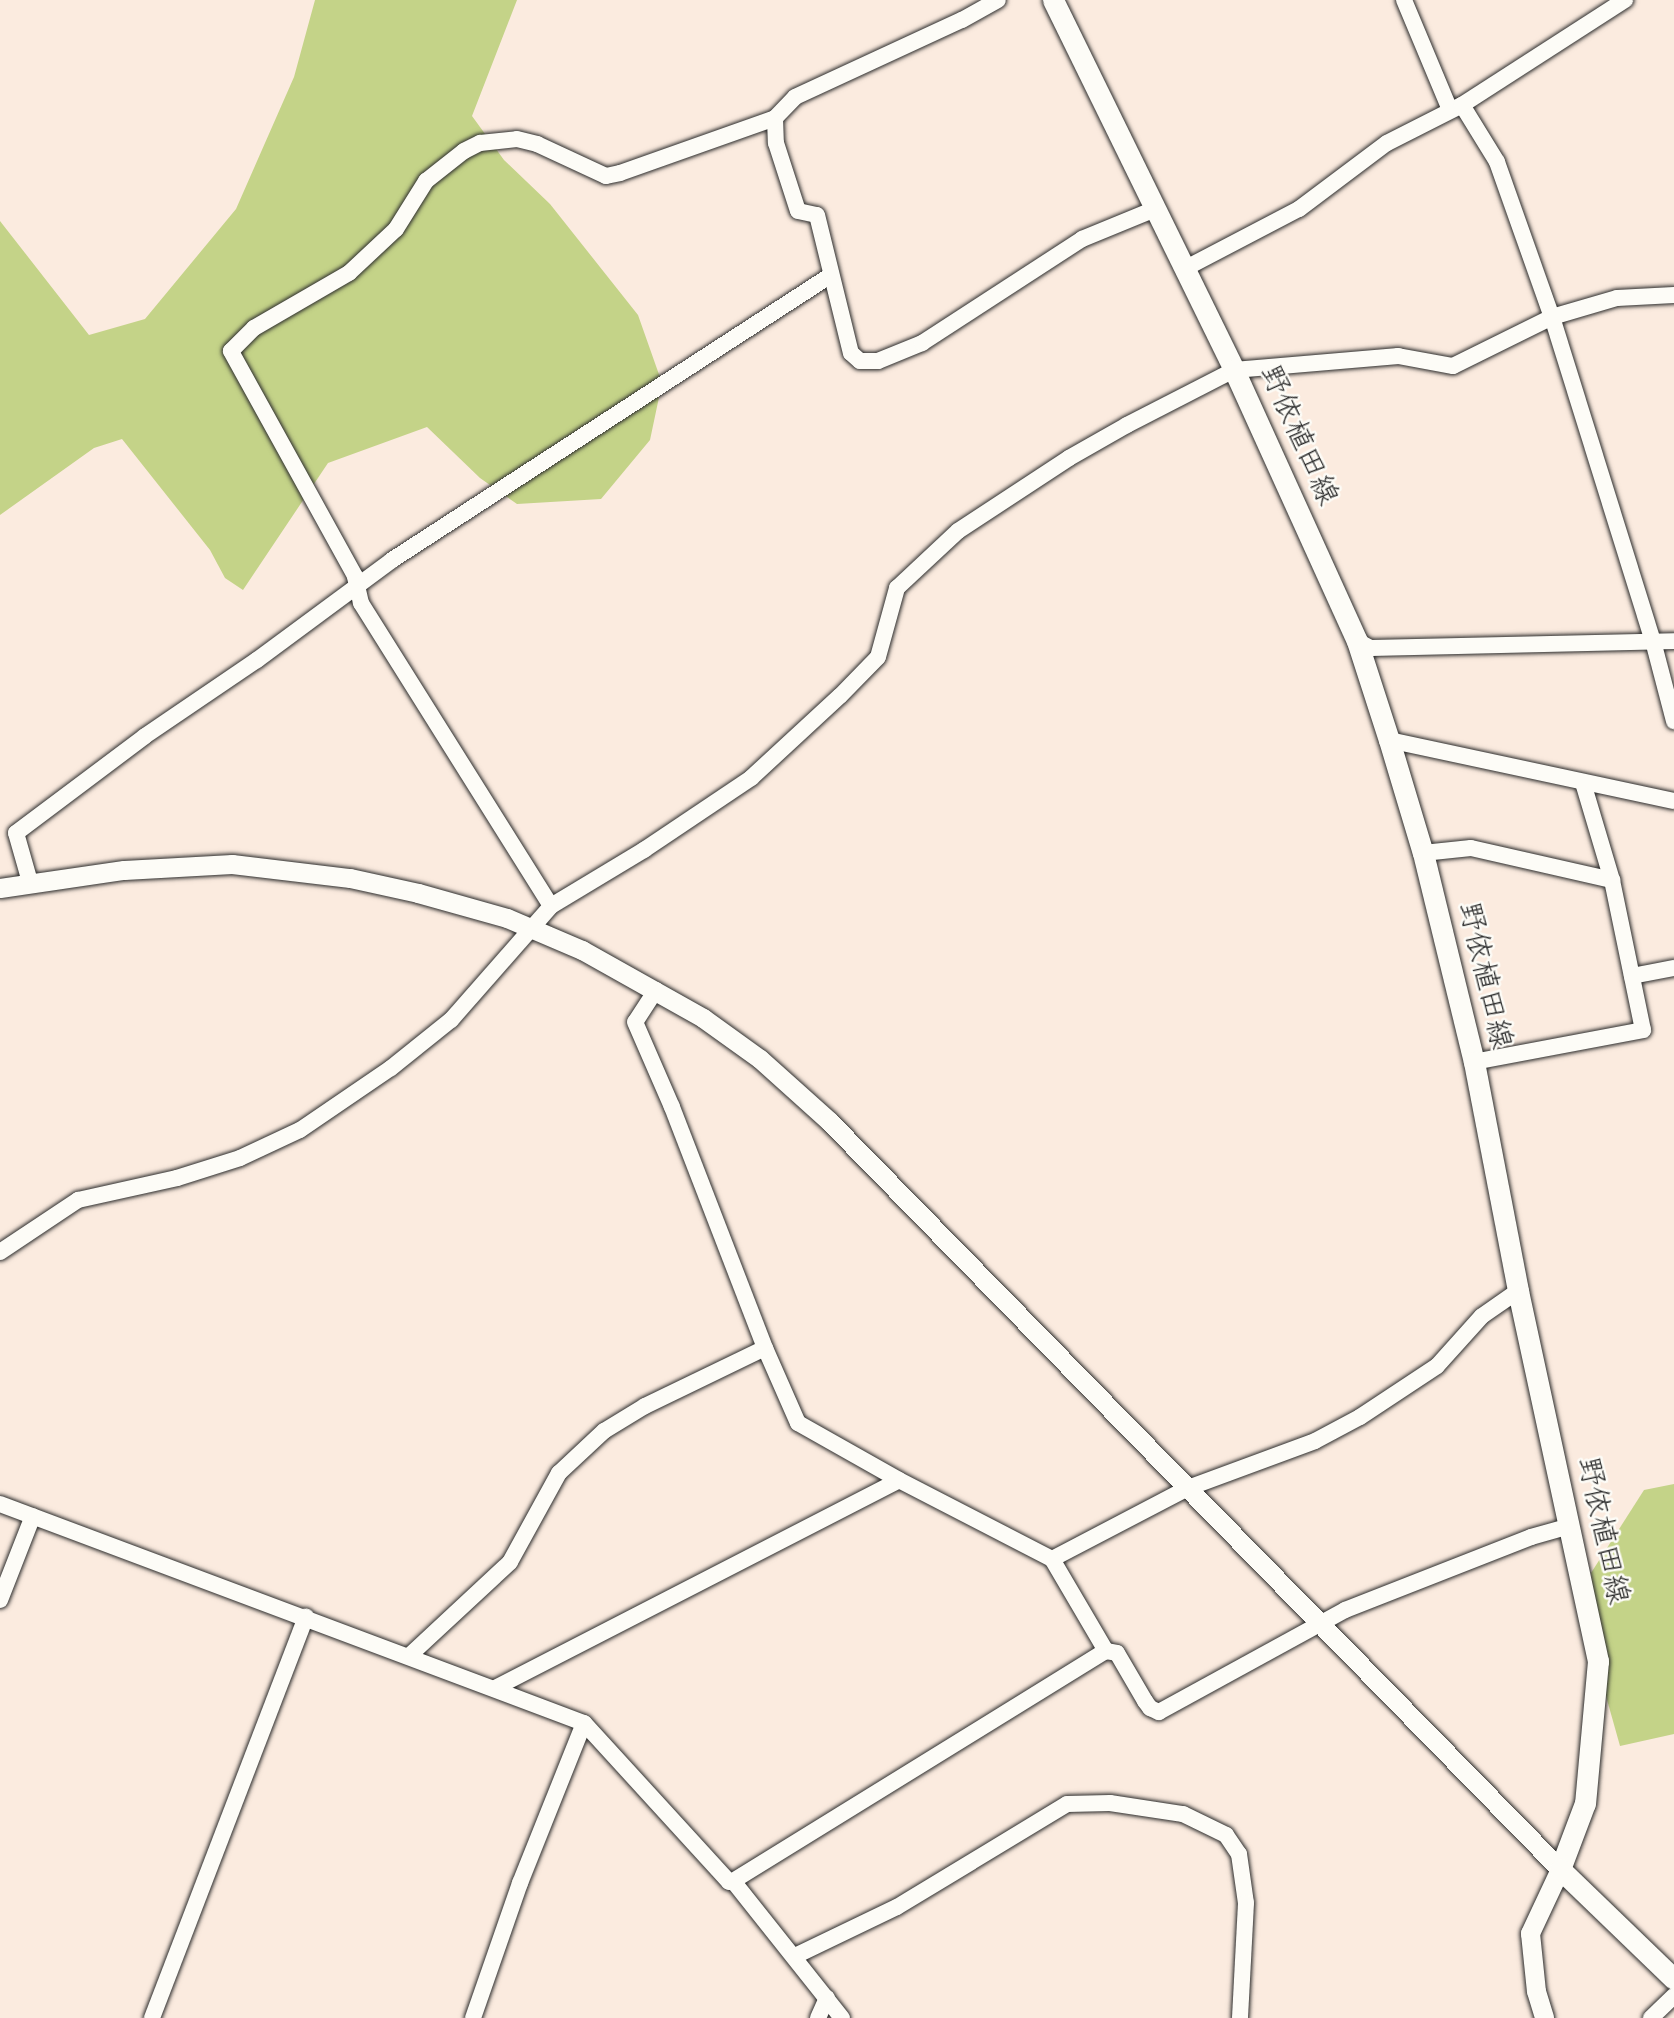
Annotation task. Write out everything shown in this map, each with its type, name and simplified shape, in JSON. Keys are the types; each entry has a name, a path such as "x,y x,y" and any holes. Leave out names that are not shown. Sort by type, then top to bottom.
{"main road":[{"name":"野依植田線","path":"1053,0 1234,370 1357,641 1423,853 1474,1062 1518,1290 1598,1661 1585,1803 1560,1869"},
{"path":"1560,1869 1674,1979"}],"street":[{"path":"551,906 361,603 359,585 231,351 254,328 349,274 397,229 426,181 464,151 480,143 517,139 537,144 606,176 775,118 796,97 962,20 998,0"},
{"path":"1404,0 1456,108 1497,162 1552,317 1653,641 1674,721"},
{"path":"1184,269 1299,209 1387,143 1456,108 1625,0"},
{"path":"775,118 776,144 799,211 817,215 851,353 860,361 878,361 922,343 1083,239 1155,209"},
{"path":"30,882 16,833 145,736 392,560 831,275"},
{"path":"0,1252 78,1200 177,1178 240,1158 300,1130 391,1068 451,1020 551,906 644,850 751,778 878,657 897,588 958,531 1069,458 1234,370 1251,366 1398,356 1453,366 1552,317 1617,298 1674,295"},
{"path":"1357,641 1371,648 1674,641"},
{"path":"1389,740 1674,801"},
{"path":"1474,1062 1643,1030 1612,880 1583,783"},
{"path":"1423,853 1471,848 1612,880"},
{"path":"0,888 30,882 177,866 232,864 350,877 418,893 531,927 656,989 760,1059 829,1121 1560,1869 1530,1934 1536,1991 1544,2018"},
{"path":"1632,976 1674,968"},
{"path":"656,989 635,1022 672,1107 765,1348 799,1423 899,1480 1052,1559 1106,1651"},
{"path":"1052,1559 1188,1488 1315,1441 1360,1417 1437,1366 1482,1316 1518,1290"},
{"path":"409,1656 510,1562 559,1473 604,1431 645,1406 765,1348"},
{"path":"495,1688 899,1480"},
{"path":"0,1504 583,1723 729,1882 1106,1651 1117,1653 1145,1701 1150,1708 1159,1712 1320,1622 1531,1537 1570,1526"},
{"path":"0,1600 33,1516"},
{"path":"152,2018 306,1617"},
{"path":"473,2018 520,1883 583,1723"},
{"path":"795,1956 897,1906 1067,1804 1110,1803 1183,1814 1226,1835 1239,1854 1246,1903 1241,2018"},
{"path":"733,1881 842,2018"},
{"path":"1651,2018 1674,1996"},
{"path":"818,2018 827,1998"}],"green space":[{"path":"315,0 517,0 472,116 504,160 550,204 638,315 662,383 650,440 601,499 517,504 480,478 427,427 328,463 243,590 225,578 210,550 122,439 94,448 0,515 0,221 89,335 145,319 236,209 294,77"},
{"path":"1674,1484 1674,1734 1620,1746 1602,1682 1591,1573 1644,1490"}]}
